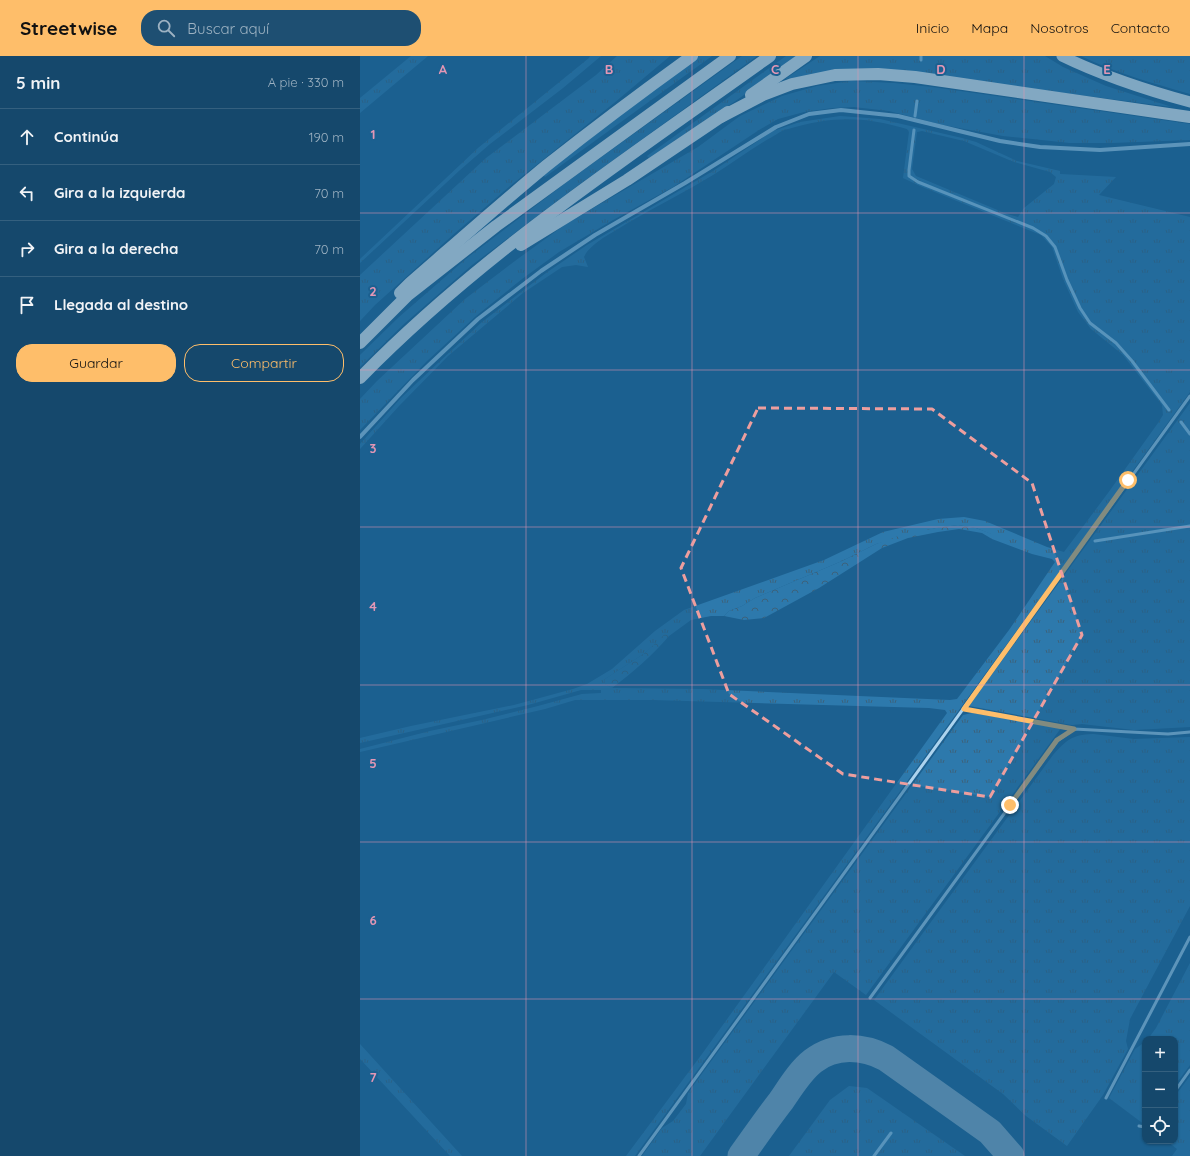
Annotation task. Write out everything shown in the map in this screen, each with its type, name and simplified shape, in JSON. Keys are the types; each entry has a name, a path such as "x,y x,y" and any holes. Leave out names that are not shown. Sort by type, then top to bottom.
{"highway":[{"path":"670,72 685,56"},
{"path":"360,334 410,283 484,218 551,162 615,112 692,56"},
{"path":"360,343 408,295 496,226 730,56"},
{"path":"360,378 389,348 474,273 565,202 770,56"},
{"path":"474,273 627,180 721,117 806,56"},
{"path":"1062,56 1122,82 1190,102"},
{"path":"721,117 763,95 792,84 835,75 878,74 915,77 1190,117"}],"street":[{"path":"360,437 413,380 473,324 541,271 595,235 685,183 776,127 809,114 841,110 898,116 1000,141 1040,146 1100,150 1190,144"}],"lane":[{"path":"639,1156 1190,396"},
{"path":"964,709 1074,729 1168,734 1190,732"},
{"path":"870,998 1057,740 1074,729"},
{"path":"1106,1098 1190,937"},
{"path":"1178,1087 1190,1070"}],"highlighted area":[{"path":"758,408 932,409 1032,483 1082,635 990,797 843,774 729,694 681,568"}],"green space":[{"path":"411,56 428,56 360,113 360,98"},
{"path":"590,56 601,56 563,88 490,144 360,263 360,259 478,148"},
{"path":"617,56 670,56 510,186 455,233 375,305 360,321 360,275 486,158 596,75"},
{"path":"698,56 712,56 545,177 543,174"},
{"path":"742,56 757,56 573,189 472,265 405,323 360,367 360,355 399,317 467,258 567,182"},
{"path":"786,56 799,56 734,102 649,158 647,156"},
{"path":"820,56 1045,56 1063,67 1106,86 1172,107 909,73 837,71 785,79"},
{"path":"1081,56 1190,56 1190,94 1121,73"},
{"path":"851,81 932,87 1190,124 1190,140 1070,143 1003,136 943,125 889,111 854,107 804,112 778,119 673,187 559,252 522,279 476,316 427,361 360,430 360,399 377,381 465,299 566,224 698,147 740,116 782,96 817,86"},
{"path":"840,116 880,119 962,138 976,142 1017,161 1060,171 1060,174 1116,177 1099,195 1190,217 1190,392 635,1156 626,1156 702,1054 947,713 945,710 929,708 653,700 575,700 545,709 360,752 360,749 430,731 482,720 582,694 601,693 601,690 581,690 528,705 360,743 360,738 514,705 587,684 612,669 655,631 684,610 824,560 883,532 938,519 964,517 985,521 1047,547 1064,552 1163,415 1162,405 1123,355 1091,329 1078,312 1063,279 1052,247 1041,235 903,178 909,132 907,129 876,122 848,119 819,122 782,131 713,175 603,238 591,247 584,257 588,267 576,265 562,267 523,293 448,356 399,406 360,449 360,444 401,398 482,322 546,273 587,245 713,171 773,131 800,122","holes":["922,131 964,141 1014,162 1050,172 1056,177 1054,184 1024,208 1018,217 1007,214 916,176 912,169 917,132","958,525 976,528 991,534 992,539 1032,554 1052,559 1055,562 1009,630 957,699 950,700 703,689 612,688 605,684 605,679 645,653 665,635 669,636 691,620 711,616 724,616 729,611 742,606 755,598 842,561 876,544 936,528"]},
{"path":"1190,403 1190,727 1134,730 1082,724 1072,725 969,706"},
{"path":"958,525 976,528 992,534 992,539 982,533 959,529 908,538 882,548 819,588 764,618 744,620 724,616 729,611 742,606 755,598 842,561 876,544 904,534"},
{"path":"665,634 669,636 635,670 612,688 605,684 605,679 645,653"},
{"path":"972,713 1061,728 866,995 834,972 700,1156 642,1156 662,1128 673,1121 686,1104 688,1093 963,715"},
{"path":"1093,734 1134,739 1190,737 1190,906 1130,1019 1126,1041 1128,1049 1103,1095 1067,1146 1026,1116 1003,1094 874,1000 1053,755 1070,739"},
{"path":"1190,963 1190,1065 1178,1081 1178,1036 1150,1036 1156,1028"},
{"path":"360,1044 462,1156 450,1156 360,1059"},
{"path":"1142,1044 1142,1123 1109,1098 1135,1049"},
{"path":"1190,1076 1190,1156 1172,1156 1177,1149 1171,1144 1178,1144 1178,1092"},
{"path":"849,1086 867,1088 965,1156 789,1156 830,1100"}],"waterway":[{"path":"915,116 917,101"},
{"path":"914,130 909,176 918,182 1033,228 1046,236 1055,247 1067,280 1080,308 1090,323 1116,343 1132,361 1169,410"},
{"path":"1181,422 1190,434"},
{"path":"1095,541 1190,526"},
{"path":"874,1156 891,1133"}],"taxiway":[{"path":"741,1156 808,1065 822,1055 840,1049 859,1049 886,1058 990,1132 1011,1156"}],"route":[{"path":"1010,805 1057,740 1074,729 964,709 1128,480"}]}
